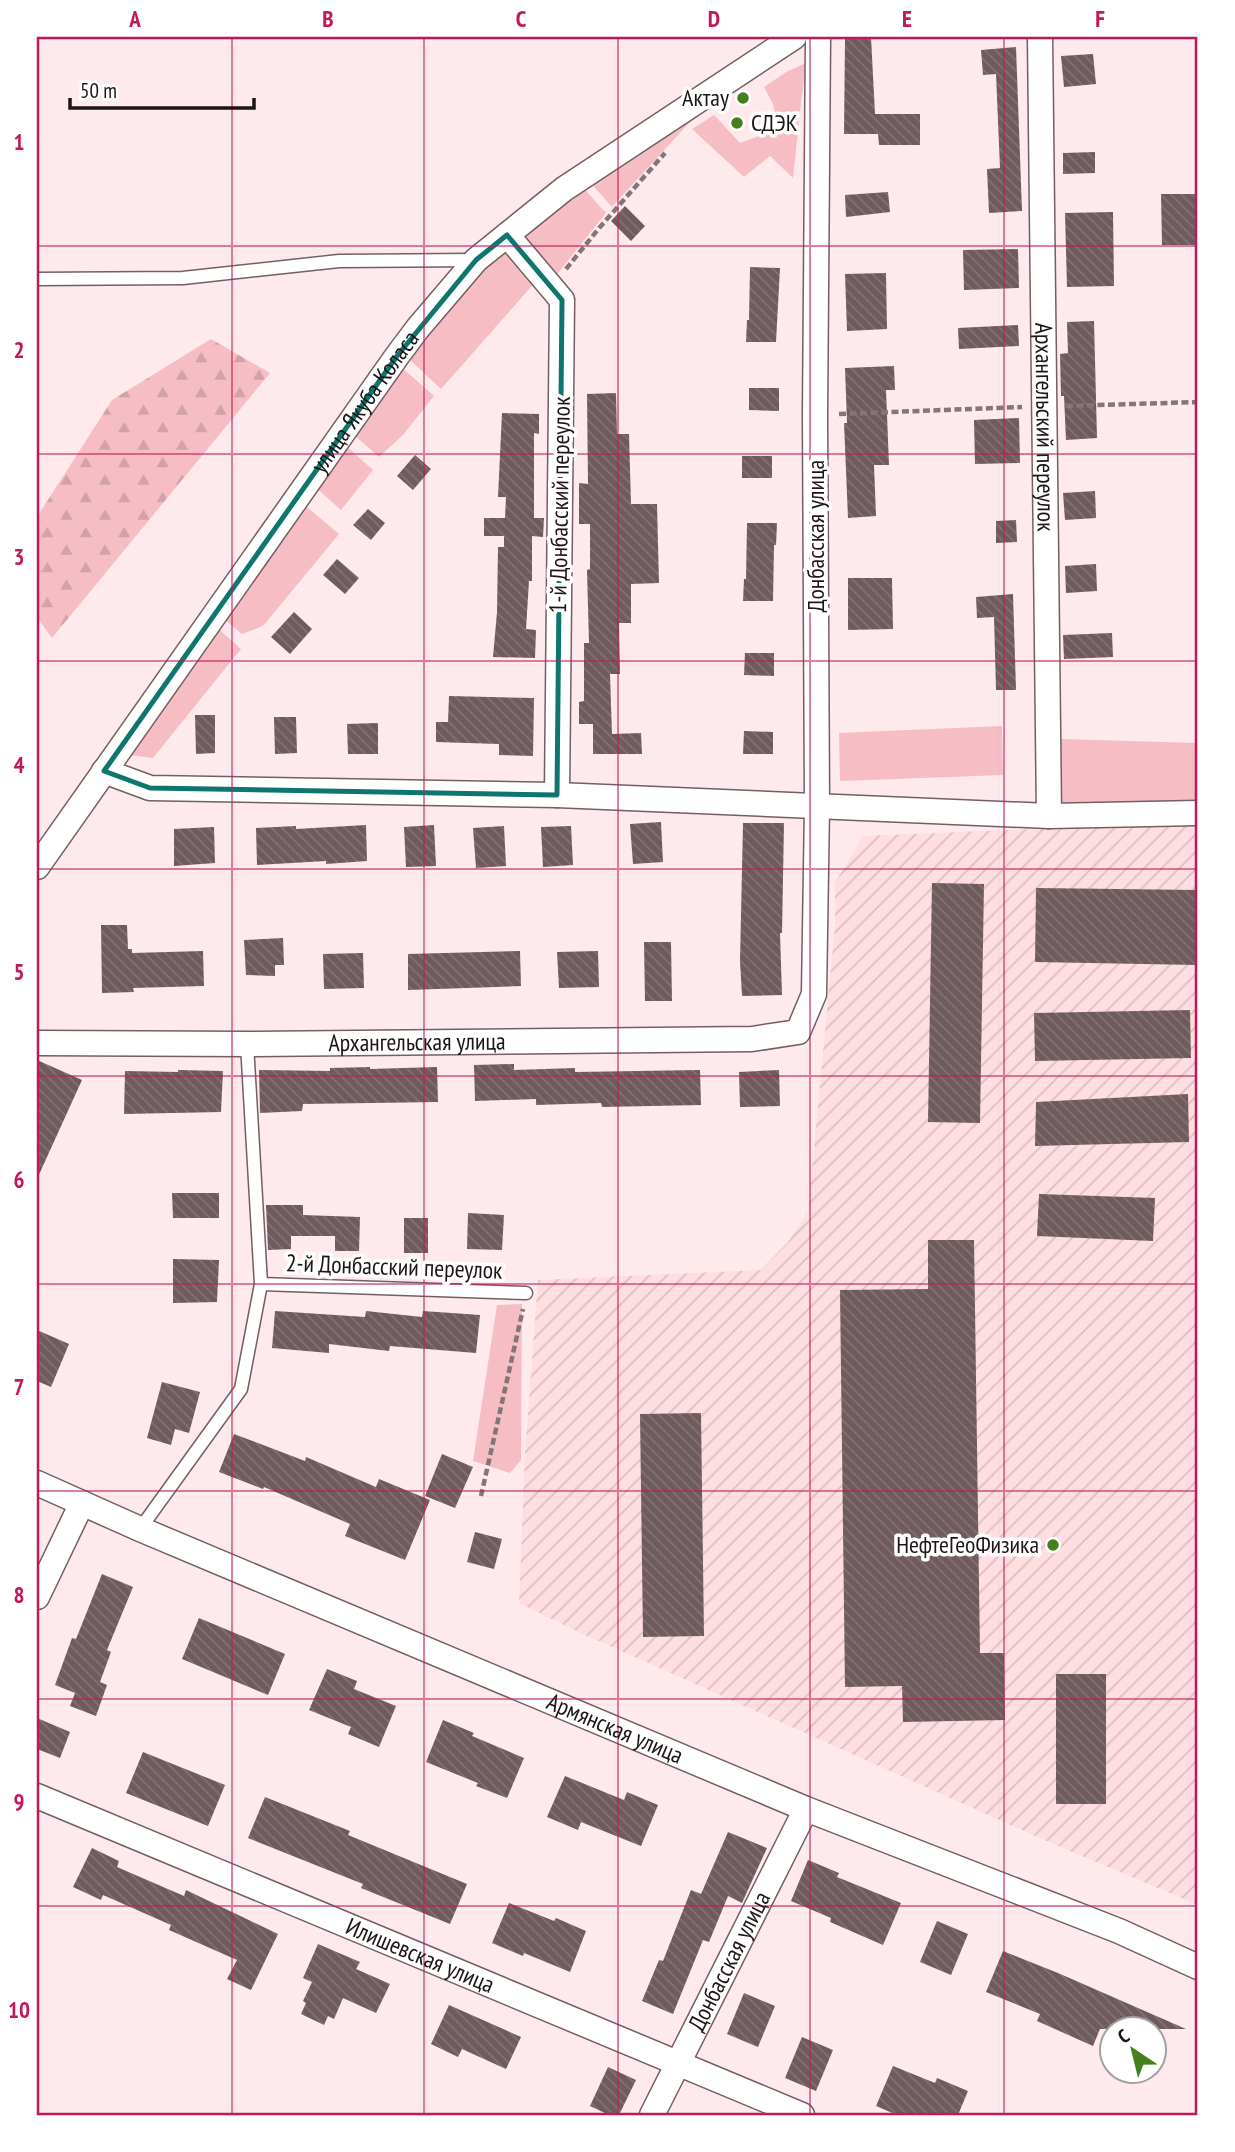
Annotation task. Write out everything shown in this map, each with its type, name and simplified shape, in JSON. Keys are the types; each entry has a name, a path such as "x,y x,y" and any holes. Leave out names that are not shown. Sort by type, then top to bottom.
{"street":[{"name":"улица Якуба Коласа","path":"37,867 397,356 476,260 581,177 794,37"},
{"name":"Донбасская улица","path":"798,1032 814,994 817,806 818,37"},
{"name":"Архангельский переулок","path":"1040,37 1049,816"},
{"path":"508,234 562,300"},
{"name":"1-й Донбасский переулок","path":"557,795 562,300"},
{"path":"104,771 150,788 557,795 1049,816 1198,813"},
{"name":"Архангельская улица","path":"37,1043 247,1044 752,1039 798,1032"},
{"name":"Армянская улица","path":"37,1483 140,1529 806,1809 1119,1931 1198,1967"},
{"path":"37,1597 82,1503"},
{"name":"Илишевская улица","path":"37,1796 802,2115"},
{"name":"Донбасская улица","path":"652,2115 806,1809"}],"lane":[{"path":"37,279 183,278 339,261 476,260"},
{"name":"2-й Донбасский переулок","path":"140,1529 241,1389 261,1284 247,1044"},
{"name":"2-й Донбасский переулок","path":"261,1284 526,1293"}],"path":[{"path":"562,300 564,292 557,280 666,152"},
{"path":"816,415 1198,402"},
{"path":"481,1496 526,1293"}],"highlighted area":[{"path":"507,235 562,300 557,795 150,788 104,771 397,356 476,260"}],"shaded area":[{"path":"1198,822 1198,1905 1049,1842 519,1603 525,1453 538,1280 761,1270 788,1242 808,1212 835,925 835,883 863,836"}],"green space":[{"path":"806,63 800,111 775,113 764,87"},
{"path":"722,97 688,124 612,207 586,178"},
{"path":"714,115 740,143 799,121 793,178 770,156 744,177 692,129"},
{"path":"579,183 606,213 550,283 512,237"},
{"path":"507,241 538,279 441,389 405,355"},
{"path":"211,339 270,373 52,638 37,617 37,517 112,400"},
{"path":"399,365 434,396 403,435 379,457 352,433"},
{"path":"344,444 373,470 341,510 314,486"},
{"path":"301,502 339,534 263,626 242,634 219,615"},
{"path":"212,623 241,649 153,758 122,754"},
{"path":"1002,726 1003,775 840,781 839,733"},
{"path":"1061,739 1198,743 1198,806 1057,811"},
{"path":"522,1304 521,1460 510,1473 473,1461 497,1305"}],"building":[{"path":"871,37 875,114 920,114 920,145 879,145 878,134 844,134 845,39"},
{"path":"1016,47 1022,211 989,213 987,169 1000,168 996,74 983,75 981,50"},
{"path":"1093,54 1096,84 1064,87 1061,56"},
{"path":"1095,152 1095,173 1063,174 1063,153"},
{"path":"888,192 890,212 846,217 845,195"},
{"path":"1161,194 1196,194 1197,245 1162,245"},
{"path":"625,206 645,226 631,241 611,221"},
{"path":"1113,212 1114,286 1067,287 1065,213"},
{"path":"1018,249 1019,288 964,290 963,250"},
{"path":"750,267 780,268 776,342 746,342"},
{"path":"886,273 887,329 847,331 845,274"},
{"path":"1094,321 1097,438 1066,440 1060,354 1068,353 1067,322"},
{"path":"1018,325 1019,346 959,349 958,328"},
{"path":"894,366 895,390 886,390 889,465 874,465 876,516 848,518 845,368"},
{"path":"749,388 779,388 779,411 749,410"},
{"path":"616,393 617,434 629,434 631,504 657,504 659,583 631,584 631,623 619,623 620,674 610,674 612,734 641,733 642,754 593,754 593,724 579,724 579,702 584,701 584,643 589,643 587,570 590,569 590,524 579,524 579,483 588,484 587,394"},
{"path":"502,413 539,414 539,434 534,433 534,518 544,518 543,537 532,536 532,581 529,581 526,629 536,630 535,658 493,657 498,547 504,547 504,536 484,536 484,518 505,518 506,497 498,497"},
{"path":"1019,418 1020,463 975,464 974,420"},
{"path":"415,455 431,469 413,490 397,476"},
{"path":"742,456 772,456 772,478 742,478"},
{"path":"1095,491 1096,518 1065,520 1063,493"},
{"path":"368,509 385,523 371,540 353,525"},
{"path":"1016,520 1017,542 996,543 996,521"},
{"path":"747,523 777,523 773,601 743,601"},
{"path":"337,559 359,578 345,594 323,575"},
{"path":"1096,564 1097,591 1066,593 1065,566"},
{"path":"848,578 892,578 893,629 848,630"},
{"path":"1013,594 1016,690 996,690 994,617 977,618 976,597"},
{"path":"294,612 312,629 290,654 271,637"},
{"path":"1112,633 1113,657 1064,659 1063,635"},
{"path":"745,653 774,653 774,676 744,675"},
{"path":"449,696 534,698 533,756 499,755 499,744 436,742 436,722 448,722"},
{"path":"195,715 215,715 215,753 196,754"},
{"path":"274,717 296,717 297,753 275,754"},
{"path":"378,723 378,754 348,754 347,724"},
{"path":"744,731 773,732 773,754 743,754"},
{"path":"661,822 663,862 633,864 630,824"},
{"path":"743,823 784,823 780,933 782,995 742,996 740,961"},
{"path":"366,825 367,861 257,865 256,828"},
{"path":"434,825 436,866 406,867 404,827"},
{"path":"504,826 506,866 476,868 473,828"},
{"path":"571,826 573,865 543,867 541,827"},
{"path":"214,827 215,863 174,866 174,829"},
{"path":"932,883 984,884 980,1123 928,1122"},
{"path":"1036,888 1198,890 1198,965 1035,962"},
{"path":"101,925 127,925 128,949 132,949 132,953 203,951 204,986 133,988 134,992 102,993"},
{"path":"283,938 284,965 275,965 275,976 246,975 244,940"},
{"path":"644,942 671,942 672,1001 645,1001"},
{"path":"520,951 521,986 408,990 408,954"},
{"path":"598,951 599,987 559,988 557,952"},
{"path":"363,953 364,988 324,989 323,954"},
{"path":"1190,1010 1191,1058 1035,1061 1034,1013"},
{"path":"37,1060 82,1080 37,1179"},
{"path":"514,1064 514,1070 575,1068 575,1072 700,1070 701,1105 602,1107 601,1103 536,1105 536,1099 475,1101 474,1065"},
{"path":"437,1067 438,1102 303,1104 302,1111 260,1113 259,1070 330,1071 330,1068"},
{"path":"779,1070 780,1106 740,1107 739,1072"},
{"path":"125,1071 223,1071 221,1112 124,1114"},
{"path":"1188,1094 1189,1142 1035,1146 1036,1102"},
{"path":"172,1193 219,1193 219,1218 173,1218"},
{"path":"1039,1194 1155,1198 1153,1241 1037,1236"},
{"path":"266,1205 303,1205 303,1215 360,1217 359,1251 335,1251 335,1236 291,1236 291,1249 268,1250"},
{"path":"468,1213 504,1215 502,1250 467,1249"},
{"path":"404,1218 428,1218 428,1253 404,1253"},
{"path":"928,1240 974,1240 980,1653 1004,1653 1005,1720 903,1722 902,1686 845,1687 840,1290 928,1289"},
{"path":"173,1259 219,1260 217,1302 173,1303"},
{"path":"275,1311 365,1317 366,1311 422,1317 423,1311 480,1315 476,1353 390,1346 389,1351 329,1344 329,1353 272,1348"},
{"path":"37,1330 69,1344 51,1387 37,1381"},
{"path":"162,1382 200,1392 189,1433 175,1429 171,1445 147,1438"},
{"path":"701,1413 704,1636 643,1637 640,1414"},
{"path":"234,1434 305,1461 306,1457 376,1487 379,1479 430,1500 405,1560 345,1536 350,1524 264,1487 263,1489 219,1472"},
{"path":"442,1454 473,1467 455,1508 425,1496"},
{"path":"475,1532 502,1539 494,1569 467,1562"},
{"path":"102,1574 133,1587 107,1650 111,1652 100,1682 107,1685 96,1716 70,1706 75,1693 55,1685 72,1638 76,1639"},
{"path":"199,1618 285,1654 268,1695 182,1659"},
{"path":"327,1669 357,1681 354,1689 396,1706 379,1747 348,1734 351,1727 309,1710"},
{"path":"1056,1674 1106,1674 1106,1804 1056,1804"},
{"path":"37,1718 70,1732 60,1758 37,1749"},
{"path":"443,1720 474,1733 472,1736 524,1758 507,1798 426,1762"},
{"path":"143,1752 225,1785 208,1826 126,1793"},
{"path":"565,1776 624,1800 627,1792 658,1805 641,1846 581,1822 578,1830 547,1817"},
{"path":"265,1797 350,1831 348,1835 467,1884 450,1924 361,1888 363,1884 248,1838"},
{"path":"728,1832 767,1848 742,1903 728,1896 709,1942 703,1940 673,2014 642,2001 659,1960 663,1961 691,1890 701,1894"},
{"path":"92,1848 119,1861 117,1867 184,1896 186,1890 278,1934 251,1990 227,1979 237,1960 169,1930 171,1925 103,1895 101,1900 73,1887"},
{"path":"808,1860 839,1873 837,1877 901,1903 883,1945 830,1922 831,1918 791,1901"},
{"path":"509,1903 586,1931 570,1972 492,1943"},
{"path":"937,1921 968,1934 951,1975 920,1962"},
{"path":"318,1944 360,1962 356,1969 390,1984 376,2013 343,1998 334,2019 328,2016 324,2025 301,2014 306,2003 303,2001 312,1982 303,1978"},
{"path":"1003,1951 1156,2016 1098,2016 1098,2034 1093,2046 1037,2021 1040,2014 986,1992"},
{"path":"744,1993 775,2006 758,2047 727,2034"},
{"path":"449,2005 521,2037 506,2069 462,2049 458,2057 431,2044"},
{"path":"1168,2021 1186,2029 1168,2029"},
{"path":"802,2037 833,2050 816,2091 785,2078"},
{"path":"893,2066 935,2083 937,2078 968,2091 958,2115 897,2115 876,2106"},
{"path":"608,2067 636,2080 619,2115 609,2115 590,2106"}],"place":[{"name":"Актау","path":"743,98"},
{"name":"СДЭК","path":"737,123"},
{"name":"НефтеГеоФизика","path":"1053,1545"}]}
